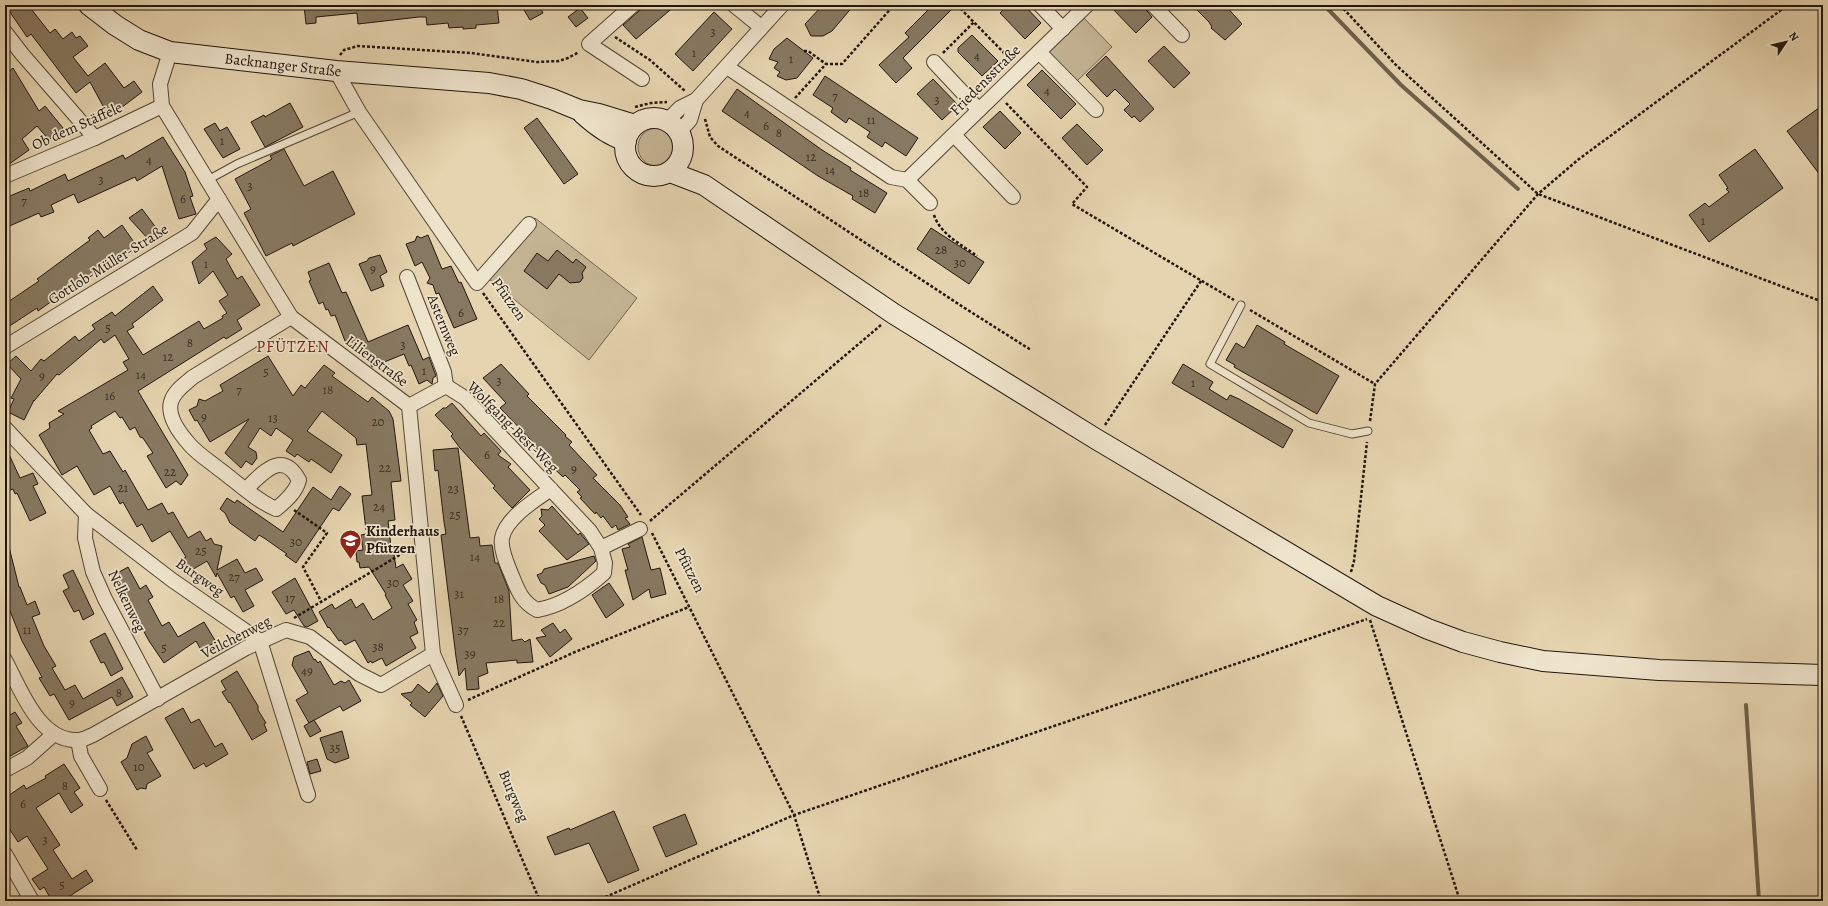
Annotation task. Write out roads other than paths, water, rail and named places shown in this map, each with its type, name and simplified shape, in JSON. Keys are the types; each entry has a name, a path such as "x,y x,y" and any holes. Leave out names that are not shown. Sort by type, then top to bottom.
{"street":[{"name":"Backnanger Straße","path":"89,5 115,25 139,40 170,52 336,72 489,83 521,89 579,110"},
{"path":"633,5 589,44 642,79"},
{"path":"734,5 761,27"},
{"path":"673,127 690,120 696,100 728,67 761,27 782,5"},
{"path":"1040,5 1063,29"},
{"name":"Friedensstraße","path":"907,180 1087,5"},
{"path":"1153,5 1182,35"},
{"path":"5,32 22,54 95,138"},
{"path":"5,50 22,54"},
{"name":"Lilienstraße","path":"170,52 160,84 162,106 206,181 291,317 409,406 433,654 456,705"},
{"path":"1039,52 1096,110"},
{"path":"934,62 979,110"},
{"path":"728,67 892,177 907,180 930,203"},
{"name":"Pfützen","path":"336,72 359,112 476,283 529,224"},
{"name":"Ob dem Stäffele","path":"5,176 95,138 162,106"},
{"path":"579,110 615,119 630,133"},
{"path":"579,110 592,122 617,138 630,133 641,121 654,118 673,127 683,142 676,165 657,176 644,174 638,171 632,166 626,154 630,133"},
{"path":"954,135 1013,197"},
{"path":"676,165 894,314 1096,439 1377,606 1428,629 1493,650 1542,662 1659,670 1823,675"},
{"name":"Gottlob-Müller-Straße","path":"5,347 192,233 218,200"},
{"name":"Asternweg","path":"407,277 444,372 446,386"},
{"path":"246,489 268,469 277,464 286,465 296,474 299,480 297,487 284,503 276,509 268,505 246,489 191,446 174,420 170,411 171,401 183,386 193,377 291,317"},
{"name":"Wolfgang-Best-Weg","path":"409,406 446,386 465,398 551,489 590,531 600,548 605,563 604,573 560,603 537,610 522,599 517,590 504,553 502,538 511,521 525,507 551,489"},
{"name":"Burgweg","path":"5,428 86,514 172,580 260,641"},
{"name":"Nelkenweg","path":"86,514 85,538 93,572 105,599 158,699"},
{"path":"600,548 645,525"},
{"name":"Veilchenweg","path":"78,740 93,735 260,641 286,630 310,637 359,674 381,685 433,654"},
{"path":"260,641 308,795"},
{"path":"5,660 40,722 54,734 78,740 81,756 100,790"},
{"path":"5,770 27,758 54,734"},
{"path":"5,854 32,901"}],"lane":[{"path":"206,181 237,164 359,112"},
{"path":"1241,305 1210,364 1309,423 1352,434 1368,431"}],"waterway":[{"path":"1324,5 1401,85 1518,189"},
{"path":"1746,705 1759,901"}],"place":[{"name":"Kinderhaus Pfützen","path":"350,560"}],"district":[{"name":"PFÜTZEN","path":"293,347"}]}
